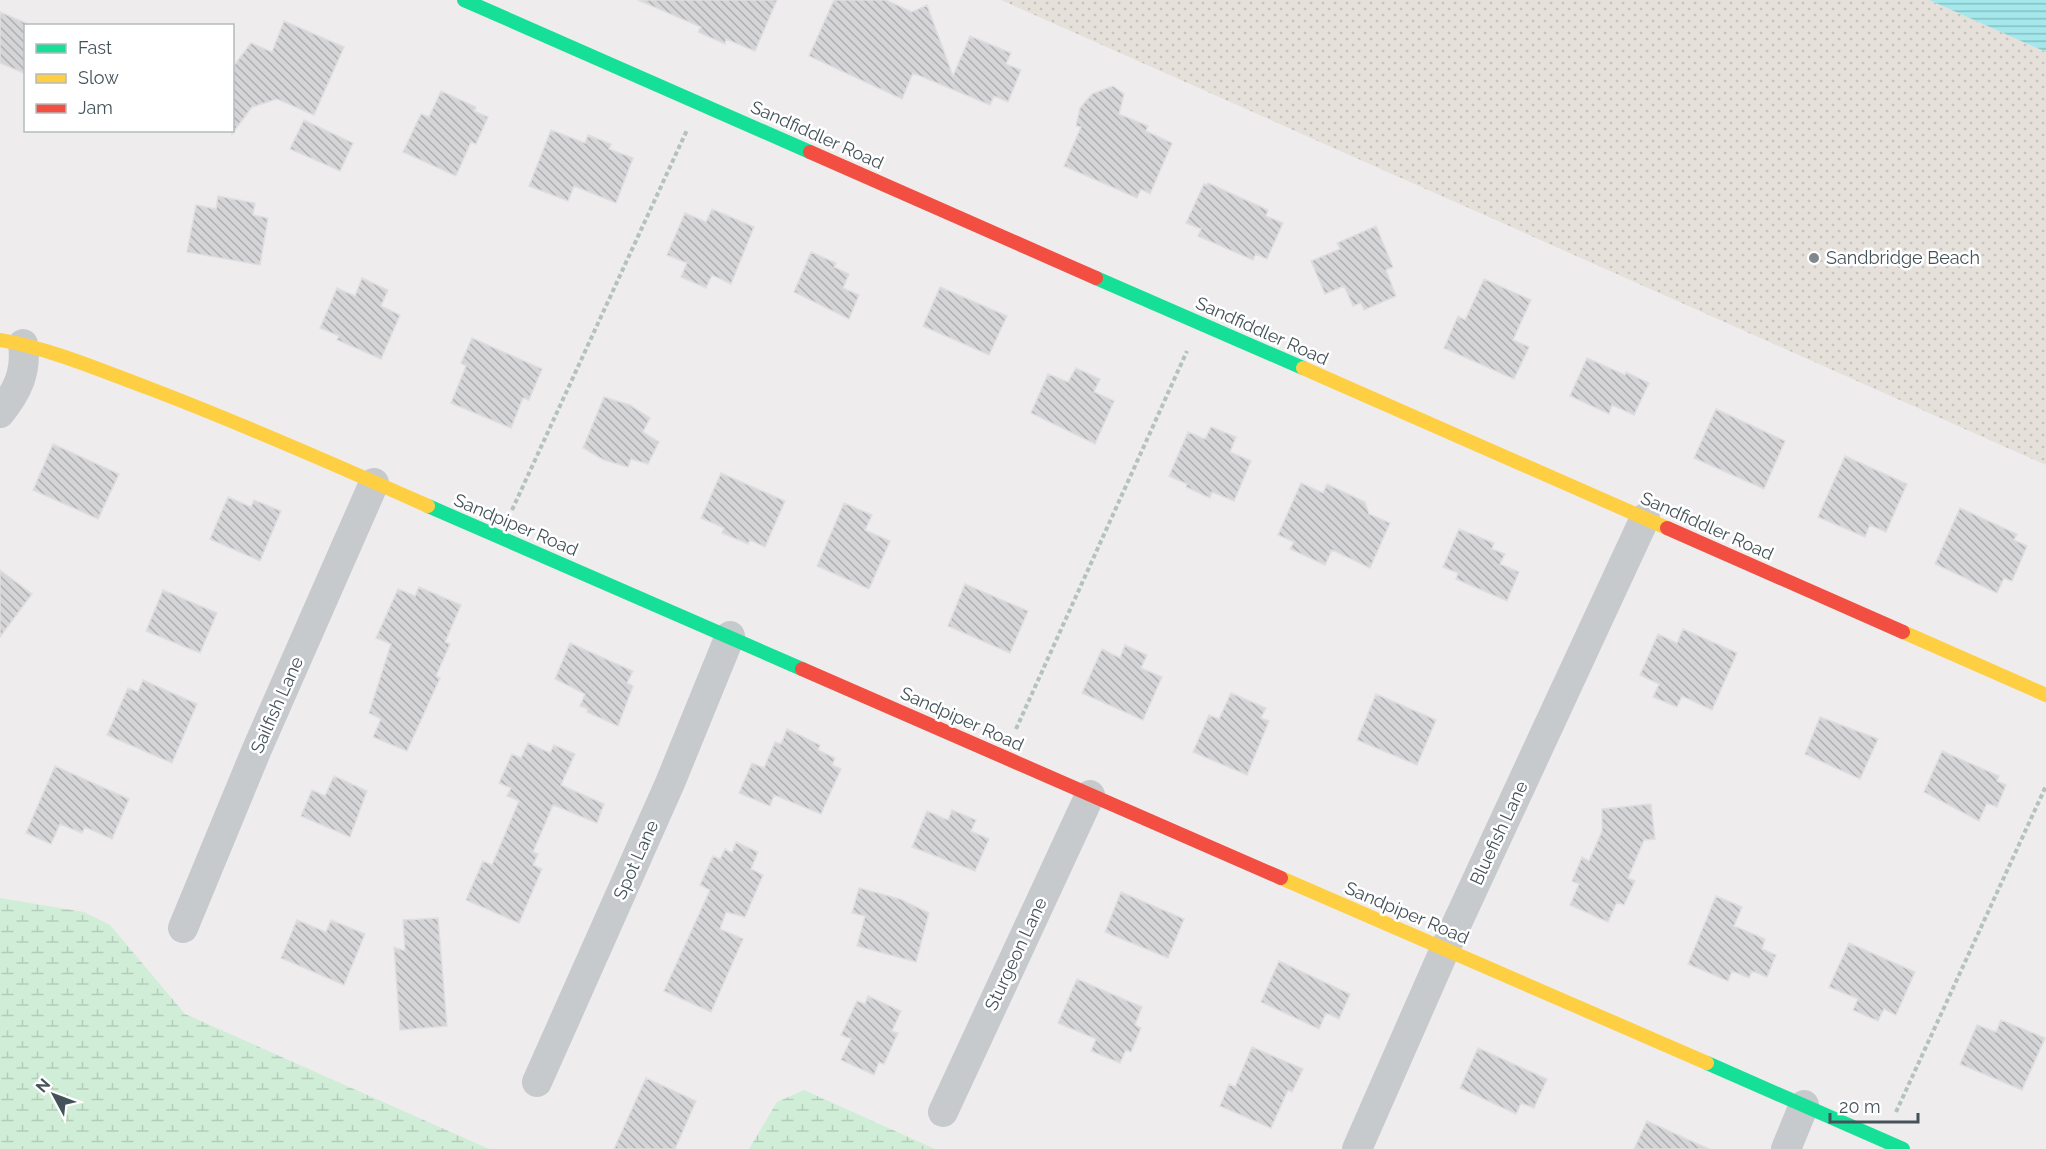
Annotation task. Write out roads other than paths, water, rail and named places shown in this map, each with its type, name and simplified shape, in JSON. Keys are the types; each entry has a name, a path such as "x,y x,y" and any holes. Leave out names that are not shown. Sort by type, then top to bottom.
{"street":[{"name":"Sandfiddler Road","path":"464,0 2046,695"},
{"path":"0,413 14,395 23,375 12,342"},
{"name":"Sandpiper Road","path":"12,342 81,363 239,423 1903,1149"},
{"name":"Sailfish Lane","path":"183,928 257,749 374,483"},
{"name":"Bluefish Lane","path":"1358,1149 1445,949 1645,518"},
{"name":"Spot Lane","path":"537,1082 670,783 730,636"},
{"name":"Sturgeon Lane","path":"943,1112 1090,795"},
{"path":"1786,1149 1804,1105"}],"water":[{"path":"1929,0 2046,0 2046,52"}],"place":[{"name":"Sandbridge Beach","path":"1814,258"}]}
